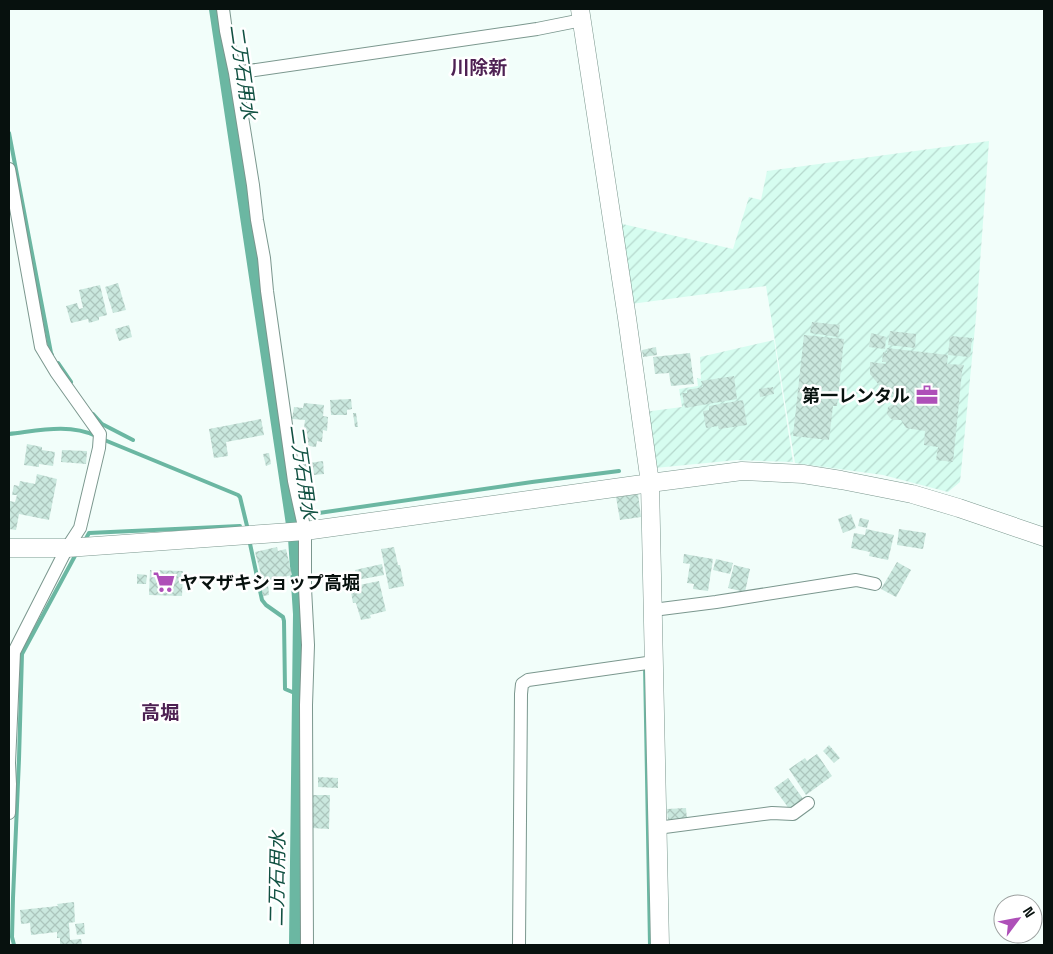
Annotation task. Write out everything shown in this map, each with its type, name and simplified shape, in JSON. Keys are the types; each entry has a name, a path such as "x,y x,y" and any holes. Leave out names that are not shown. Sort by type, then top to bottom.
{"street":[{"path":"223,9 264,258 294,481 305,531 308,645 306,705 307,945"},
{"path":"235,73 537,29 581,14 650,483 660,945"},
{"path":"9,169 41,347 56,372 100,434 99,448 80,528 67,548 14,652 9,763 9,813"},
{"path":"9,548 67,548 305,531 742,471 813,476 912,494 1044,537"},
{"path":"653,610 856,580 875,584"},
{"path":"519,945 522,684 528,680 654,662"},
{"path":"657,828 772,813 793,814 808,803"}],"shaded area":[{"path":"989,141 976,317 960,482 948,492 883,475 795,463 766,286 631,304 618,223 733,249 749,197 761,200 767,171"},
{"path":"774,340 793,462 737,460 655,468 644,412 682,407 679,389 698,386 697,378 701,379 700,357"}],"building":[{"path":"118,283 126,310 113,313 105,287"},
{"path":"100,285 107,315 89,323 88,319 71,323 66,306 77,303 79,309 83,308 79,290"},
{"path":"812,322 840,325 838,337 810,333"},
{"path":"129,325 132,337 119,341 115,329"},
{"path":"890,331 916,334 915,348 888,345"},
{"path":"871,333 886,337 885,349 869,347"},
{"path":"804,335 844,339 837,406 833,406 829,440 793,436"},
{"path":"950,336 972,338 970,357 948,355"},
{"path":"656,347 657,355 643,357 642,350"},
{"path":"887,348 948,355 947,364 964,365 953,462 936,460 938,447 924,445 925,431 906,428 901,420 894,420 887,414 888,407 896,404 897,397 882,396 883,390 870,374 870,362 886,364 886,362 882,362 883,352 887,353"},
{"path":"690,353 694,384 671,386 669,373 655,374 653,357"},
{"path":"734,376 737,399 685,408 682,393 687,393 687,390 703,387 701,381"},
{"path":"773,387 774,394 760,397 759,389"},
{"path":"351,399 352,409 347,410 347,415 331,415 330,400"},
{"path":"743,400 747,425 719,429 718,426 706,428 703,411 709,410 709,406"},
{"path":"304,403 324,405 323,416 328,417 327,431 323,430 322,442 317,441 316,447 302,445 305,420 292,419 294,407 303,408"},
{"path":"353,413 356,413 358,427 355,427"},
{"path":"261,419 264,435 226,442 228,456 214,458 209,429"},
{"path":"27,444 42,447 42,450 55,452 53,466 39,464 39,467 24,465"},
{"path":"62,450 87,451 86,464 61,462"},
{"path":"269,453 271,464 266,466 263,454"},
{"path":"323,461 324,474 303,476 302,464"},
{"path":"37,474 57,479 49,520 19,514 16,530 9,529 9,501 15,502 17,495 12,495 14,485 19,486 20,481 35,484"},
{"path":"638,494 641,517 620,520 616,497"},
{"path":"851,514 856,528 843,533 838,519"},
{"path":"860,518 869,520 867,528 858,526"},
{"path":"866,529 894,535 888,560 869,556 870,552 851,548 854,533 865,535"},
{"path":"899,529 926,533 923,549 897,545"},
{"path":"277,547 278,551 286,549 292,575 263,582 255,552"},
{"path":"394,547 404,586 389,589 381,549"},
{"path":"684,554 713,559 708,591 693,589 694,584 687,583 690,564 683,563"},
{"path":"716,559 733,563 730,574 713,570"},
{"path":"897,562 911,570 896,597 881,589"},
{"path":"382,564 384,575 357,580 355,570"},
{"path":"734,565 750,569 745,592 728,588"},
{"path":"150,570 183,571 182,596 149,595"},
{"path":"137,574 147,575 146,584 137,584"},
{"path":"379,581 386,611 370,615 371,618 361,620 356,603 353,603 350,587"},
{"path":"268,585 269,595 263,596 261,586"},
{"path":"829,745 840,758 834,763 823,751"},
{"path":"817,754 832,776 806,795 789,769 805,758 807,761"},
{"path":"318,777 338,778 338,788 318,787"},
{"path":"788,778 804,800 790,810 774,788"},
{"path":"313,795 330,795 329,829 312,828"},
{"path":"686,808 687,820 668,821 667,809"},
{"path":"74,902 75,922 69,923 70,940 81,939 82,945 60,945 60,938 57,938 57,932 31,935 30,923 21,924 20,910 58,906 57,904"},
{"path":"84,923 85,934 77,935 75,924"}],"waterway":[{"name":"二万石用水","path":"215,9 294,538 299,614 295,945"},
{"path":"9,133 52,355"},
{"path":"58,363 71,382"},
{"path":"93,414 102,424 133,440"},
{"path":"9,434 64,429 86,432 96,436"},
{"path":"102,439 238,495 248,530"},
{"path":"305,515 619,471"},
{"path":"84,542 89,533 240,526"},
{"path":"249,539 262,600 283,617 284,621 285,689 297,694"},
{"path":"14,945 12,937 13,898 22,654 76,554"},
{"path":"645,665 650,945"}],"place":[{"name":"第一レンタル","path":"927,395"},
{"name":"ヤマザキショップ高堀","path":"164,582"}],"district":[{"name":"川除新","path":"479,67"},
{"name":"高堀","path":"160,712"}]}
